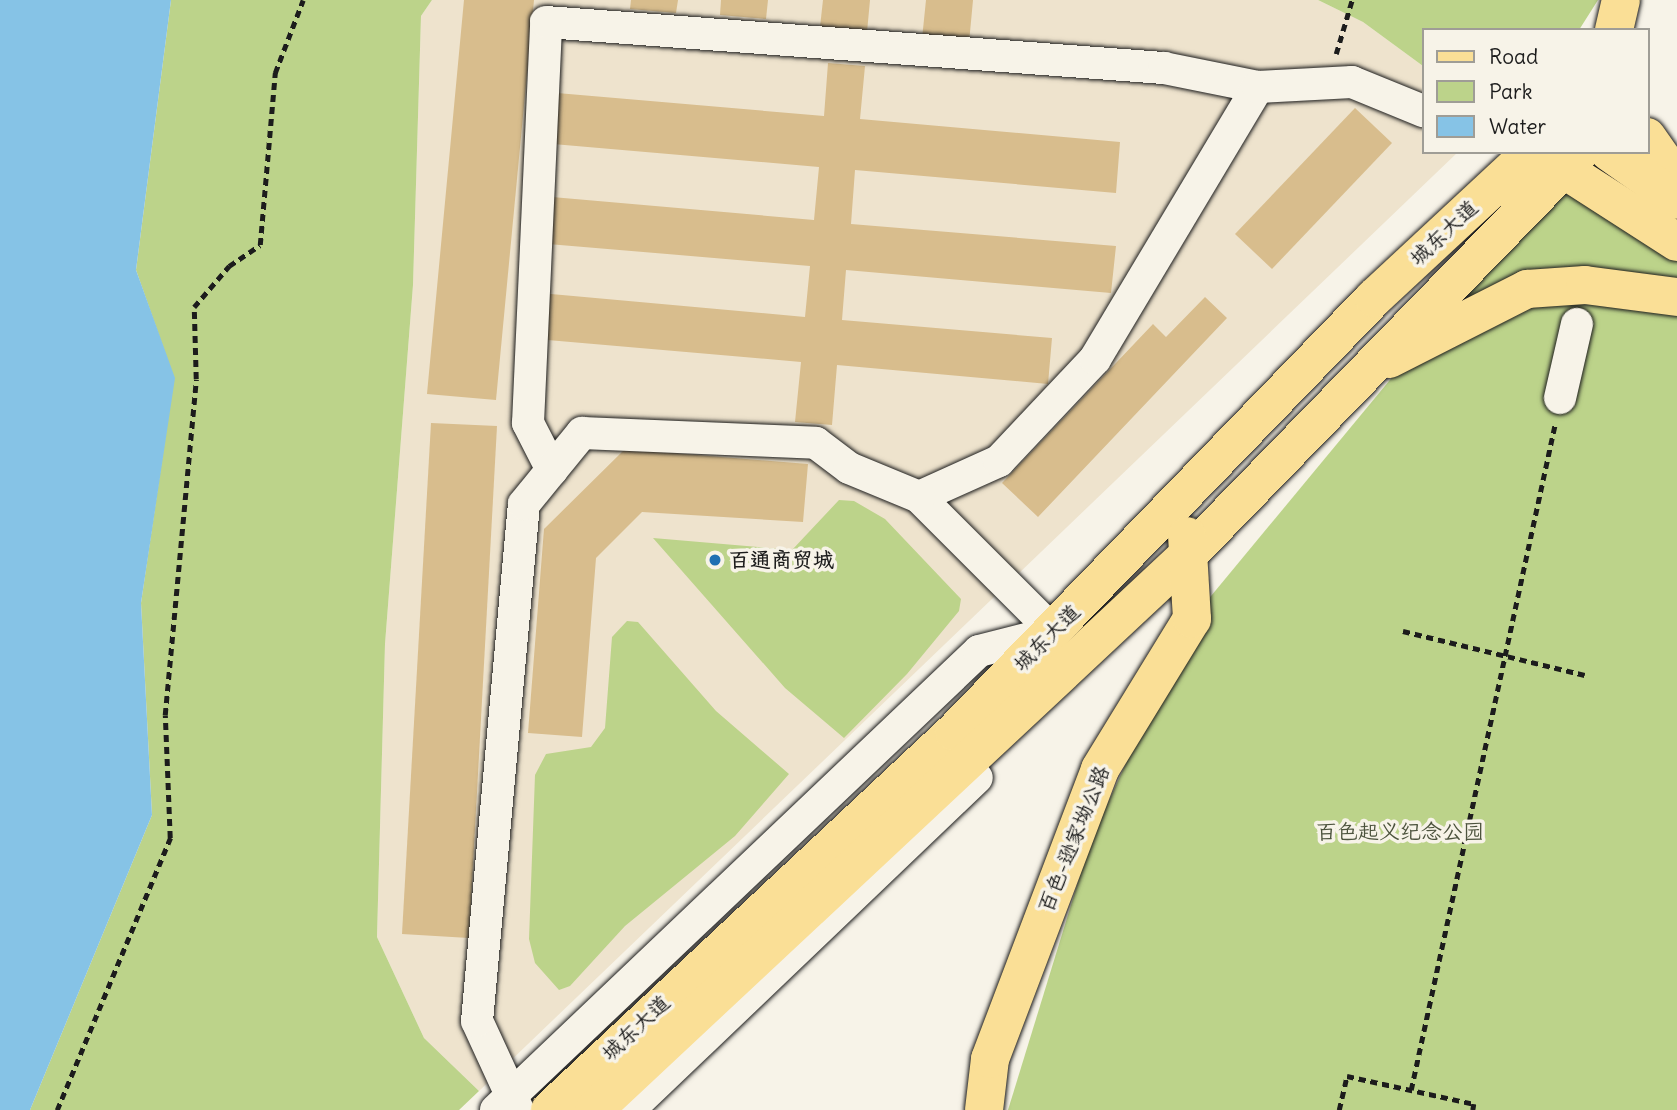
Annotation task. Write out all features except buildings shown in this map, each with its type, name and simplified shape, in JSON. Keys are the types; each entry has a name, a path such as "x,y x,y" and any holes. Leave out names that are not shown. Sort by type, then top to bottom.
{"main road":[{"path":"1614,28 1621,0"},
{"path":"1640,28 1647,0"},
{"path":"1649,140 1677,180"},
{"path":"1612,154 1677,200"},
{"path":"1553,156 1677,242"},
{"name":"城东大道","path":"594,1110 1189,554 1371,367 1553,156"},
{"name":"城东大道","path":"550,1110 1054,632 1185,499 1374,298 1553,156"},
{"path":"1371,367 1527,289 1585,285 1677,296"},
{"name":"百色-逊家坳公路","path":"984,1110 990,1059 1100,769 1192,619 1185,499"}],"street":[{"path":"552,470 528,423 546,22 1164,68 1258,87 1352,82 1422,111"},
{"path":"919,497 999,461 1095,359 1258,87"},
{"path":"1560,398 1577,324"},
{"path":"582,433 816,443 849,468 919,497 1054,632 979,651 509,1105 477,1021 524,504 582,433"},
{"path":"629,1110 1070,689 1088,648"}],"path":[{"path":"57,1110 170,838 165,715 196,379 194,307 229,266 260,245 275,73 303,0"},
{"path":"1322,83 1349,27 1352,0"},
{"path":"1411,1090 1560,398"},
{"path":"1403,631 1585,675"},
{"path":"1339,1110 1347,1076 1474,1104 1473,1110"}],"shaded area":[{"name":"百通商贸城","path":"432,0 1318,0 1363,22 1422,65 1422,154 1456,154 479,1091 424,1038 377,937 385,644 413,285 421,16"}],"green space":[{"path":"171,0 432,0 421,16 413,285 385,644 377,937 424,1038 479,1091 459,1110 30,1110 152,815 141,603 174,378 136,270"},
{"path":"1318,0 1598,0 1580,28 1422,28 1422,65 1363,22"},
{"name":"百色起义纪念公园","path":"1567,166 1677,248 1677,1110 1008,1110 1091,840 1192,619"},
{"path":"839,500 854,501 885,519 961,599 959,611 907,674 844,738 785,688 653,538 792,550"},
{"path":"627,621 638,622 716,711 789,774 735,836 625,926 570,986 559,990 535,963 529,939 535,775 546,754 591,747 605,728 612,637"}],"water":[{"path":"0,0 171,0 136,270 175,378 141,603 152,815 30,1110 0,1110"}],"place":[{"name":"百通商贸城","path":"715,560"}]}
